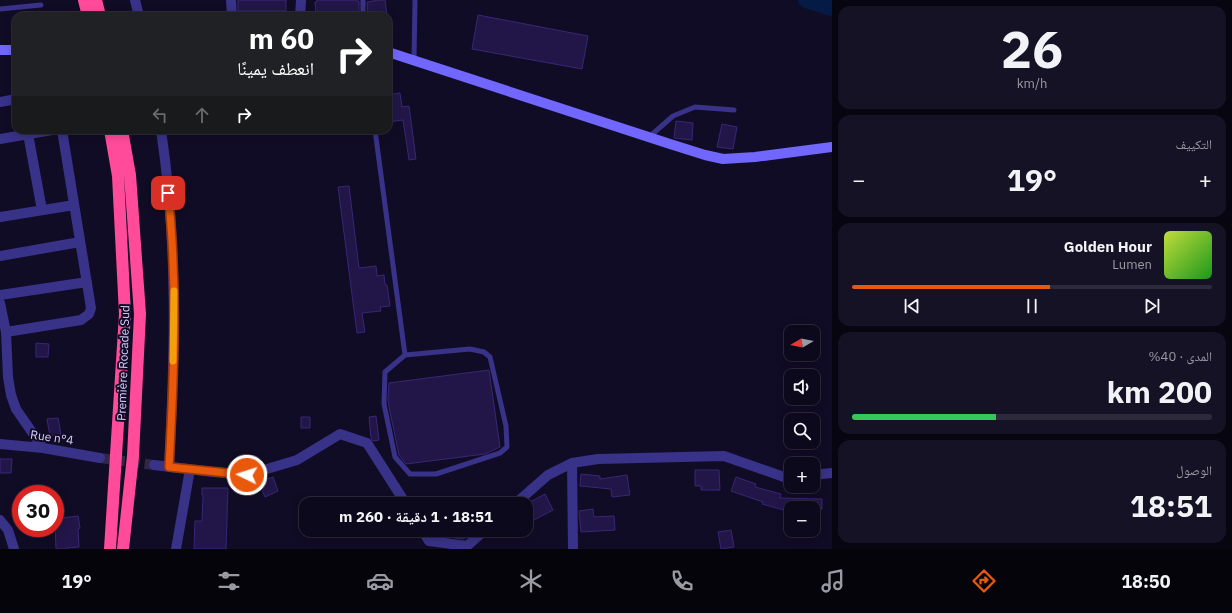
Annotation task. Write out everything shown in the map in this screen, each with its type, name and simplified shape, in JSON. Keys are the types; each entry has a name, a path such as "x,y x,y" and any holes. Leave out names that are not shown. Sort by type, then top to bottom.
{"highway":[{"path":"84,0 87,12"},
{"path":"96,0 99,12"},
{"name":"Première Rocade Sud","path":"110,549 125,314 118,176 111,134"},
{"name":"Première Rocade Sud","path":"123,134 130,175 140,314 132,456 123,549"}],"main road":[{"path":"0,50 12,50"},
{"path":"392,53 705,155 724,159 755,157 832,147"}],"street":[{"path":"135,0 138,12"},
{"path":"231,0 232,12"},
{"path":"300,12 301,0"},
{"path":"0,102 12,100"},
{"path":"0,139 28,134 42,210"},
{"path":"6,332 84,318 89,314 91,308 63,134"},
{"path":"161,134 173,247 174,327 169,467"},
{"path":"0,217 74,205"},
{"path":"0,256 80,242"},
{"path":"0,295 87,282"},
{"path":"0,303 6,332 8,377 11,395 16,409 43,448"},
{"path":"154,465 247,475 297,460 340,434 367,443 402,497"},
{"name":"Rue n°4","path":"0,444 43,448 100,458"},
{"path":"523,497 548,476 572,463 598,459 724,456 784,477"},
{"path":"572,463 573,549"},
{"path":"176,549 190,469"},
{"path":"820,475 832,474"},
{"path":"0,520 8,530 14,549"},
{"path":"426,537 429,541 466,546 477,537"}],"lane":[{"path":"363,0 363,12"},
{"path":"414,60 416,0"},
{"path":"0,9 41,5"},
{"path":"649,138 673,116 695,107 734,110"},
{"path":"376,134 405,355"},
{"path":"470,349 484,352 490,358 506,426 507,447 500,453 436,474 410,474 394,457 384,404 385,372 405,355 470,349"}],"building":[{"path":"238,0 286,0 286,11 238,11"},
{"path":"317,0 357,0 359,1 359,12 316,12 315,2 317,2"},
{"path":"385,0 387,12 368,12 367,2"},
{"path":"478,15 588,36 582,69 472,49"},
{"path":"400,93 402,107 409,106 416,159 409,160 403,120 392,121 392,94"},
{"path":"676,121 693,123 692,140 674,138"},
{"path":"722,124 737,127 733,149 717,147"},
{"path":"349,186 359,268 376,266 377,276 384,275 390,306 380,307 381,311 362,313 365,332 357,333 338,187"},
{"path":"36,343 49,344 48,357 36,357"},
{"path":"489,370 500,447 485,454 406,464 399,455 388,400 389,383"},
{"path":"376,416 379,440 373,441 371,438 369,417"},
{"path":"301,417 310,417 310,428 301,428"},
{"path":"58,418 61,434 50,436 47,419"},
{"path":"0,459 12,459 11,473 0,473"},
{"path":"695,470 719,470 720,490 701,490 701,486 695,486"},
{"path":"581,474 600,476 600,479 627,475 630,495 612,497 611,489 580,486"},
{"path":"273,477 278,491 265,497 259,482"},
{"path":"736,477 756,484 755,487 781,494 780,498 822,499 822,509 820,509 820,501 784,501 784,510 762,504 763,502 731,491"},
{"path":"202,488 228,488 226,549 194,549 195,521 202,521"},
{"path":"545,494 553,510 534,520 533,500"},
{"path":"593,509 594,517 614,516 615,530 581,532 579,511"},
{"path":"78,516 80,528 78,529 79,547 56,549 56,537 64,537 64,518"},
{"path":"731,530 734,547 721,549 718,532"},
{"path":"448,537 467,537 463,539"}],"waterway":[{"path":"806,0 832,8"}],"tunnel":[{"path":"100,458 154,465"}],"slow traffic":[{"path":"173,361 174,291"}],"route":[{"path":"168,193 173,239 174,327 169,467 247,475"}]}
